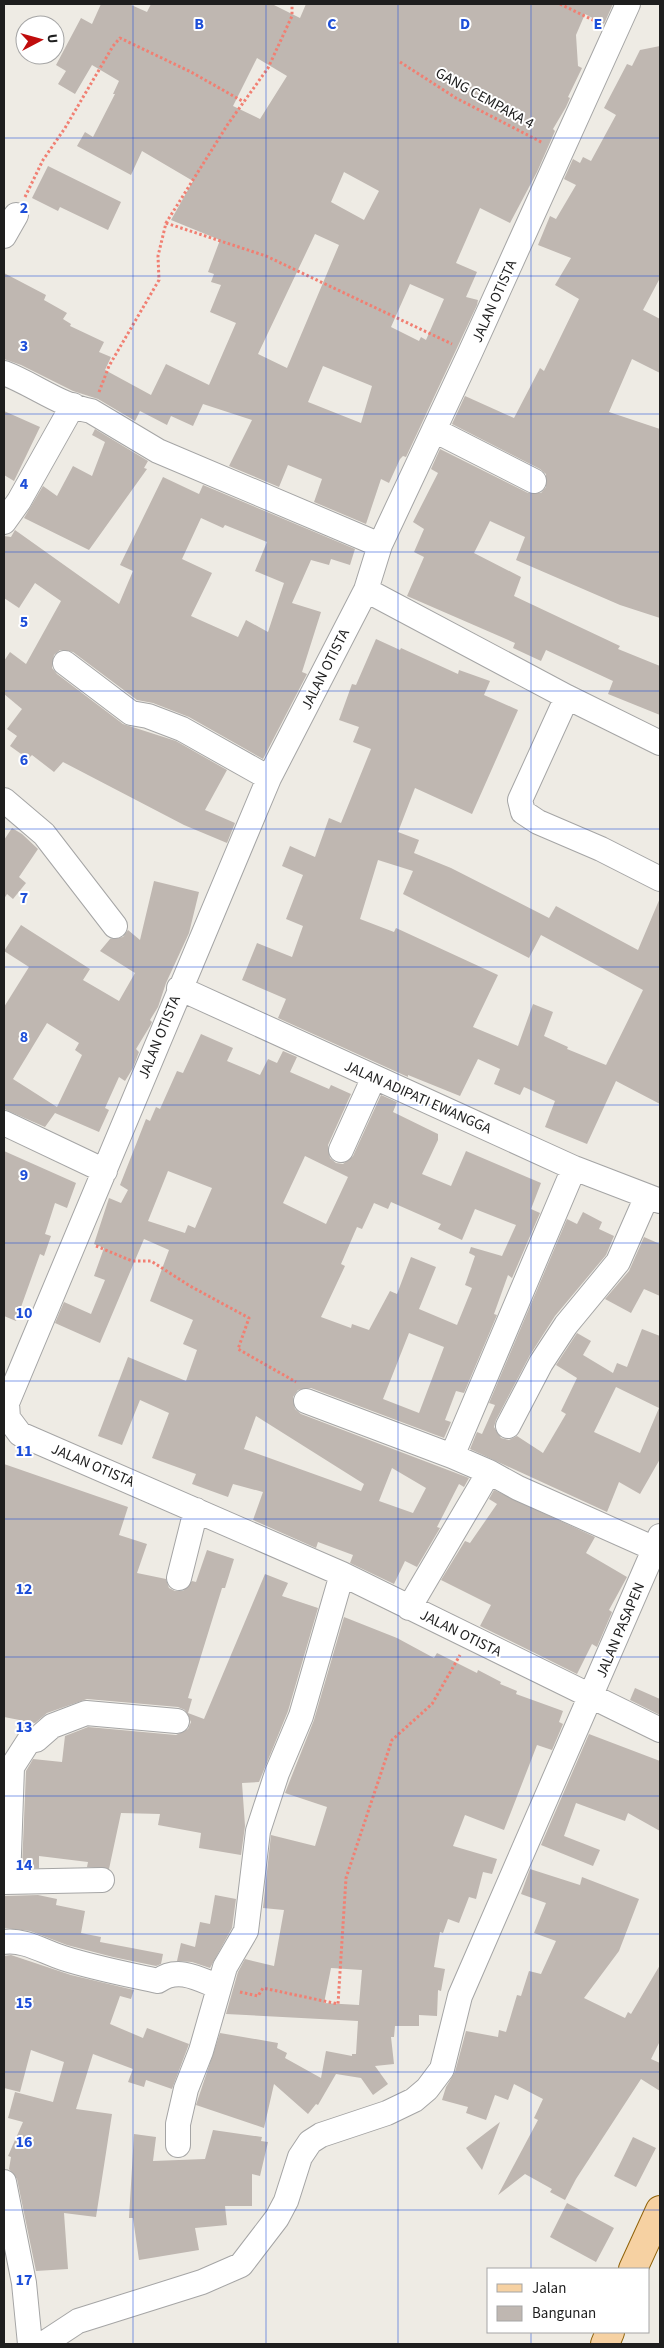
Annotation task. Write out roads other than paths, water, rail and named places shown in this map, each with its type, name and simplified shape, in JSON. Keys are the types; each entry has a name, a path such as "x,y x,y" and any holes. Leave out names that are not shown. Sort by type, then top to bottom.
{"main road":[{"path":"633,2268 660,2210"}],"street":[{"name":"JALAN OTISTA","path":"628,4 470,353 380,545 366,590 269,778 179,988 77,1239 7,1403 6,1418 20,1434 342,1574 660,1730"},
{"path":"4,236 16,215"},
{"path":"4,373 82,408 158,451 380,545"},
{"path":"4,522 82,408"},
{"path":"434,430 534,481"},
{"path":"366,590 567,698 660,743"},
{"path":"65,663 131,713 148,716 182,729 269,778"},
{"path":"567,698 520,800 524,812 538,822 601,849 660,879"},
{"path":"4,800 44,834 115,926"},
{"name":"JALAN ADIPATI EWANGGA","path":"179,988 574,1168 654,1199"},
{"path":"341,1150 374,1077"},
{"path":"4,1123 105,1171"},
{"path":"452,1456 574,1168"},
{"path":"508,1426 541,1363 556,1340 618,1262 654,1199"},
{"path":"306,1401 452,1456 489,1472 518,1488 658,1542"},
{"path":"409,1608 489,1472"},
{"path":"178,1578 196,1510"},
{"name":"JALAN PASAPEN","path":"43,2344 78,2321 202,2282 241,2265 277,2218 286,2201 300,2157 310,2142 321,2135 387,2113 414,2100 428,2089 442,2069 460,1996 658,1542"},
{"path":"178,2145 178,2124 186,2088 201,2051 225,1967 246,1931 258,1831 276,1774 300,1716 342,1574"},
{"path":"102,1880 6,1882 12,1767 30,1739 36,1740 52,1726 86,1713 177,1721"},
{"path":"4,1942 14,1940 62,1958 158,1981 166,1975 185,1974 220,1987"},
{"path":"4,2182 24,2283 30,2344"}]}
